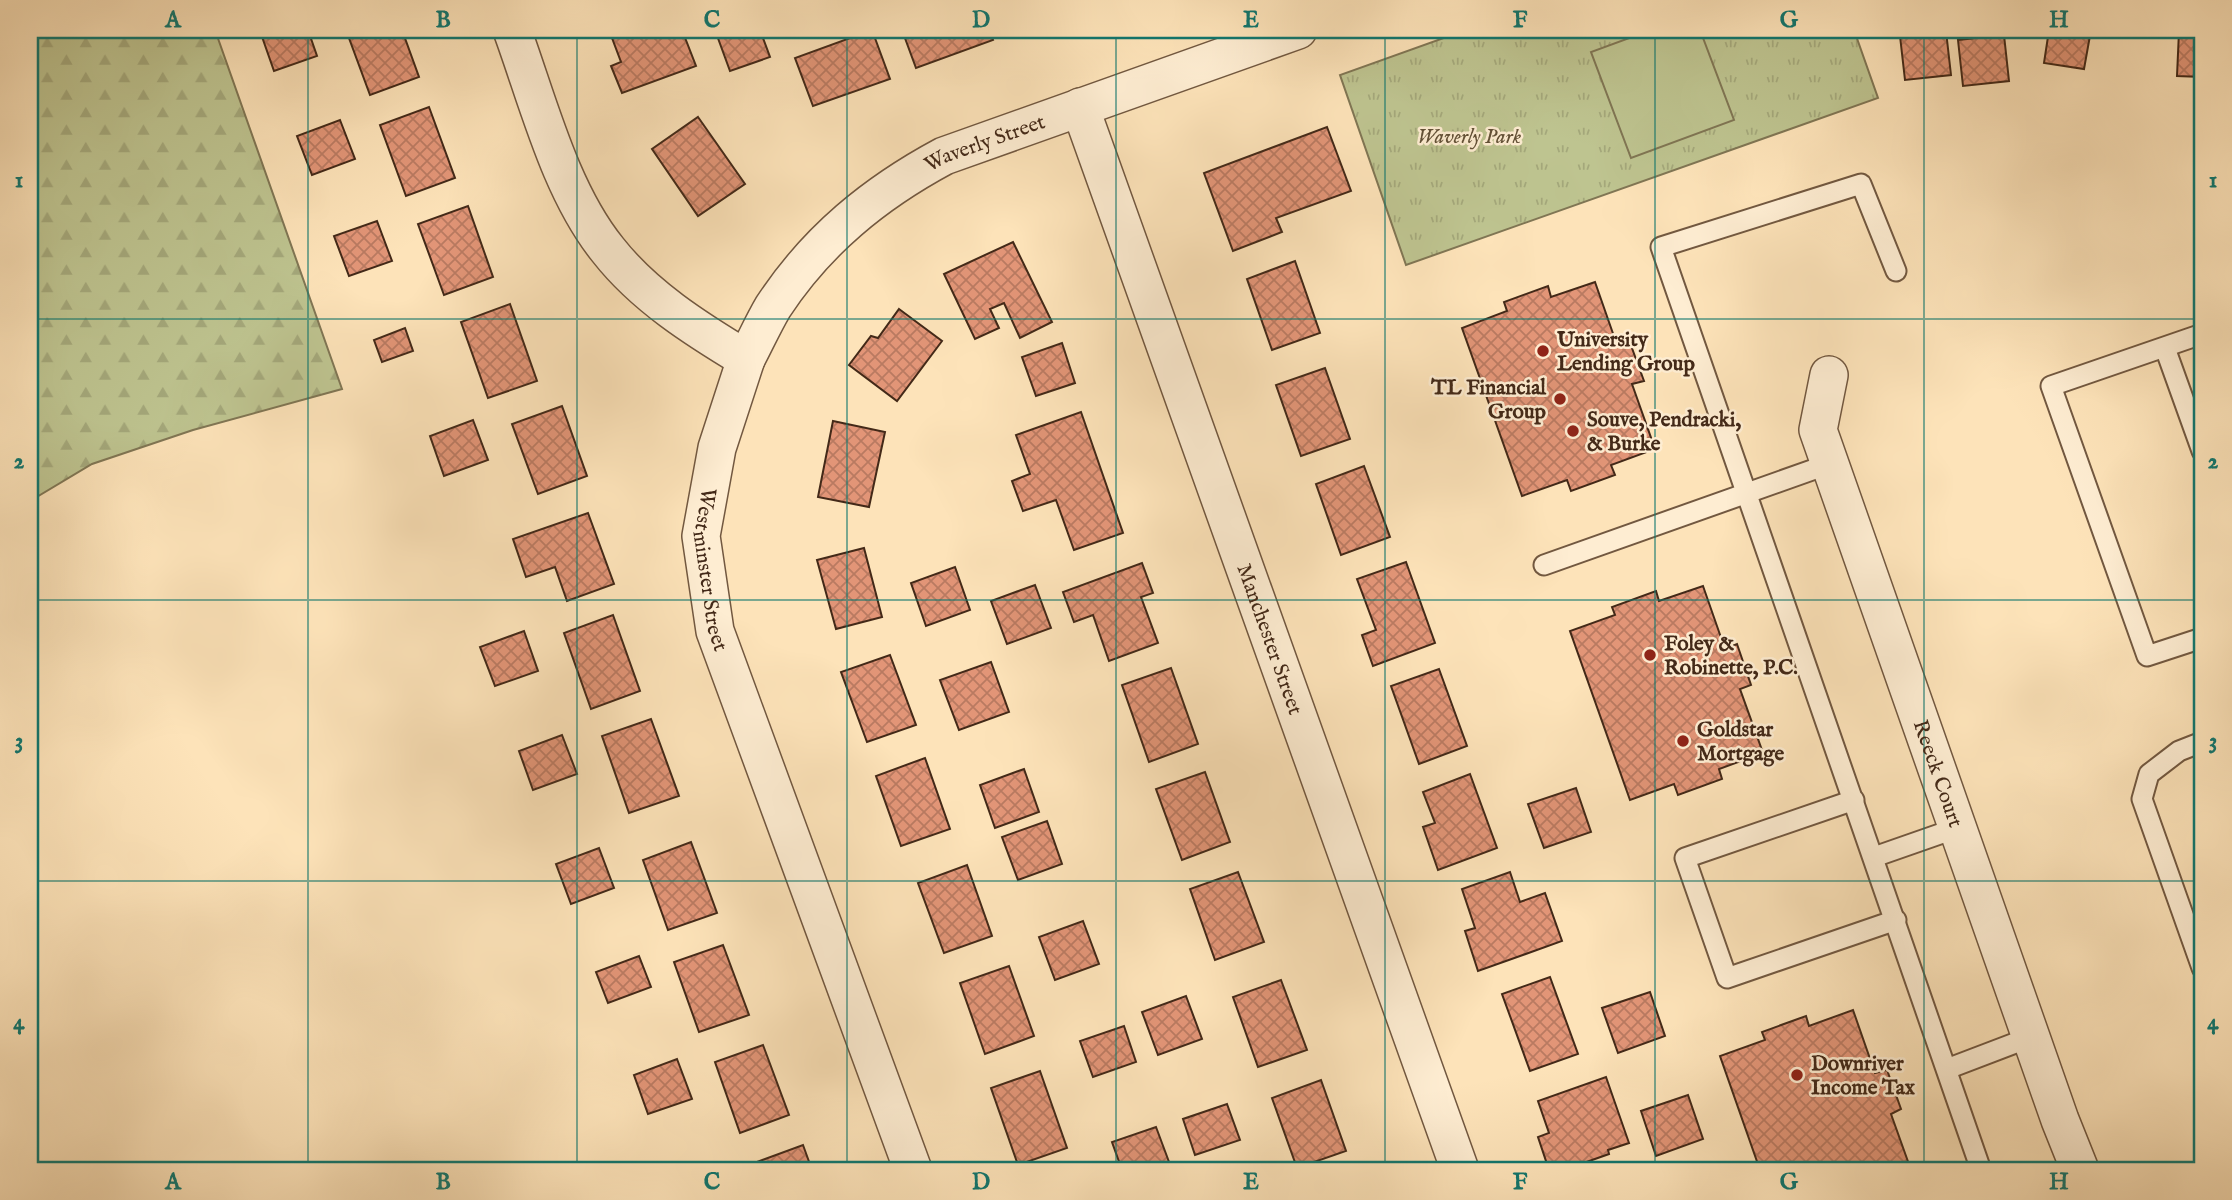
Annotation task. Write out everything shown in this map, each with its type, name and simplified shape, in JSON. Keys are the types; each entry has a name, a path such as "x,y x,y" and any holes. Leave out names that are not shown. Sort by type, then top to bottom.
{"street":[{"path":"513,30 565,178 581,210 608,250 641,285 681,317 746,359"},
{"name":"Waverly Street","path":"746,359 772,309 799,270 828,238 871,200 906,176 944,156 1298,30"},
{"name":"Manchester Street","path":"1080,107 1460,1170"},
{"name":"Westminster Street","path":"746,359 717,448 701,536 715,631 912,1170"},
{"name":"Reeck Court","path":"1829,375 1818,430 2060,1120 2080,1170"}],"lane":[{"path":"1896,271 1861,184 1661,247 1981,1170"},
{"path":"2202,334 2051,386 2147,656 2202,638"},
{"path":"2165,348 2202,451"},
{"path":"1544,565 1829,464"},
{"path":"2202,742 2179,751 2149,774 2142,799 2202,968"},
{"path":"1854,800 1685,858 1689,870 1727,978 1896,920"},
{"path":"1874,857 1957,828"},
{"path":"1947,1069 2031,1037"}],"green space":[{"path":"30,30 215,30 342,389 193,430 92,464 30,501"},
{"name":"Waverly Park","path":"1466,30 1854,30 1878,98 1406,265 1340,75"},
{"path":"1651,30 1700,30 1734,120 1631,158 1591,52"}],"building":[{"path":"308,30 317,56 274,71 260,31"},
{"path":"346,30 402,30 419,77 370,95"},
{"path":"609,30 665,30 667,35 682,30 696,66 622,93 611,66 621,62"},
{"path":"715,30 760,30 770,57 730,71"},
{"path":"872,30 890,79 813,106 795,58"},
{"path":"902,30 989,30 993,40 916,68"},
{"path":"2049,30 2091,30 2084,69 2044,63"},
{"path":"1946,31 1951,75 1905,80 1900,36"},
{"path":"2179,31 2202,33 2202,77 2177,76"},
{"path":"2004,35 2009,81 1963,86 1958,40"},
{"path":"429,107 455,178 406,196 380,125"},
{"path":"698,117 745,184 698,216 652,149"},
{"path":"340,120 355,159 312,175 297,136"},
{"path":"1327,127 1351,191 1276,218 1282,232 1233,251 1204,173"},
{"path":"468,206 493,277 444,295 418,224"},
{"path":"377,221 392,261 349,276 334,236"},
{"path":"1013,242 1052,322 1020,338 1004,303 990,309 999,328 975,339 944,274"},
{"path":"1295,261 1320,333 1272,350 1247,279"},
{"path":"1595,282 1617,345 1629,340 1644,381 1632,384 1655,449 1611,465 1615,475 1571,491 1567,480 1522,496 1462,328 1507,311 1504,302 1548,286 1551,297"},
{"path":"510,304 537,381 488,398 461,322"},
{"path":"899,309 942,341 897,401 849,365 871,336 878,338"},
{"path":"405,328 413,351 382,362 374,340"},
{"path":"1062,343 1075,383 1036,396 1022,357"},
{"path":"1325,368 1350,439 1301,456 1276,385"},
{"path":"562,406 587,476 538,494 512,424"},
{"path":"1081,412 1123,533 1074,550 1056,500 1023,511 1012,481 1030,474 1016,435"},
{"path":"473,420 488,460 444,476 430,436"},
{"path":"833,421 885,432 869,507 818,497"},
{"path":"1364,466 1390,537 1341,555 1316,484"},
{"path":"588,513 614,584 567,601 555,567 526,577 513,539"},
{"path":"864,548 882,617 836,629 817,560"},
{"path":"1406,562 1435,643 1373,666 1362,635 1376,630 1357,579"},
{"path":"1142,563 1153,593 1141,597 1158,643 1109,661 1093,615 1074,622 1063,592"},
{"path":"955,567 970,610 926,626 911,583"},
{"path":"1035,585 1051,628 1007,644 991,601"},
{"path":"1703,586 1725,649 1737,644 1751,685 1740,689 1763,753 1719,769 1722,779 1678,795 1674,784 1630,800 1570,631 1615,615 1612,607 1656,591 1659,601"},
{"path":"613,615 640,691 591,709 564,633"},
{"path":"524,631 538,671 495,686 480,647"},
{"path":"890,655 916,725 867,742 841,672"},
{"path":"991,662 1009,712 959,730 940,680"},
{"path":"1171,668 1198,744 1149,762 1122,685"},
{"path":"1439,669 1467,746 1419,764 1391,686"},
{"path":"651,719 679,796 629,813 602,736"},
{"path":"562,735 577,774 533,790 519,751"},
{"path":"925,758 950,829 901,846 876,776"},
{"path":"1024,769 1039,812 995,828 980,785"},
{"path":"1205,772 1230,842 1182,860 1156,789"},
{"path":"1470,774 1497,848 1438,870 1423,827 1435,823 1423,792"},
{"path":"1576,788 1591,832 1544,848 1528,804"},
{"path":"1047,821 1062,864 1018,880 1002,837"},
{"path":"691,842 717,913 668,930 643,860"},
{"path":"599,848 614,888 571,904 556,864"},
{"path":"967,865 992,936 944,953 918,883"},
{"path":"1238,872 1264,942 1215,960 1190,889"},
{"path":"1510,872 1520,902 1545,893 1562,941 1478,971 1465,931 1475,928 1462,889"},
{"path":"1083,921 1099,964 1055,980 1039,937"},
{"path":"723,945 749,1015 699,1032 674,962"},
{"path":"639,956 651,987 608,1003 596,972"},
{"path":"1009,966 1034,1036 985,1054 960,983"},
{"path":"1550,977 1578,1054 1530,1071 1502,994"},
{"path":"1281,980 1307,1050 1258,1067 1233,997"},
{"path":"1650,992 1665,1036 1618,1053 1602,1008"},
{"path":"1186,996 1202,1039 1158,1055 1142,1012"},
{"path":"1853,1010 1875,1073 1887,1070 1901,1109 1891,1114 1911,1170 1760,1170 1720,1056 1765,1040 1762,1032 1806,1016 1809,1026"},
{"path":"1124,1026 1136,1062 1093,1077 1080,1041"},
{"path":"763,1045 789,1115 740,1133 715,1062"},
{"path":"677,1059 692,1099 648,1114 634,1075"},
{"path":"1040,1071 1067,1148 1018,1165 991,1088"},
{"path":"1606,1077 1629,1143 1608,1150 1609,1154 1564,1170 1549,1170 1538,1137 1549,1133 1538,1101"},
{"path":"1321,1080 1346,1151 1297,1168 1272,1098"},
{"path":"1688,1095 1703,1139 1656,1156 1641,1111"},
{"path":"1227,1104 1240,1140 1195,1155 1183,1119"},
{"path":"1156,1127 1172,1170 1122,1170 1112,1142"},
{"path":"803,1145 812,1170 757,1170 754,1163"}],"place":[{"name":"University Lending Group","path":"1543,351"},
{"name":"TL Financial Group","path":"1560,399"},
{"name":"Souve, Pendracki, & Burke","path":"1573,431"},
{"name":"Foley & Robinette, P.C.","path":"1650,655"},
{"name":"Goldstar Mortgage","path":"1683,741"},
{"name":"Downriver Income Tax","path":"1797,1075"}]}
